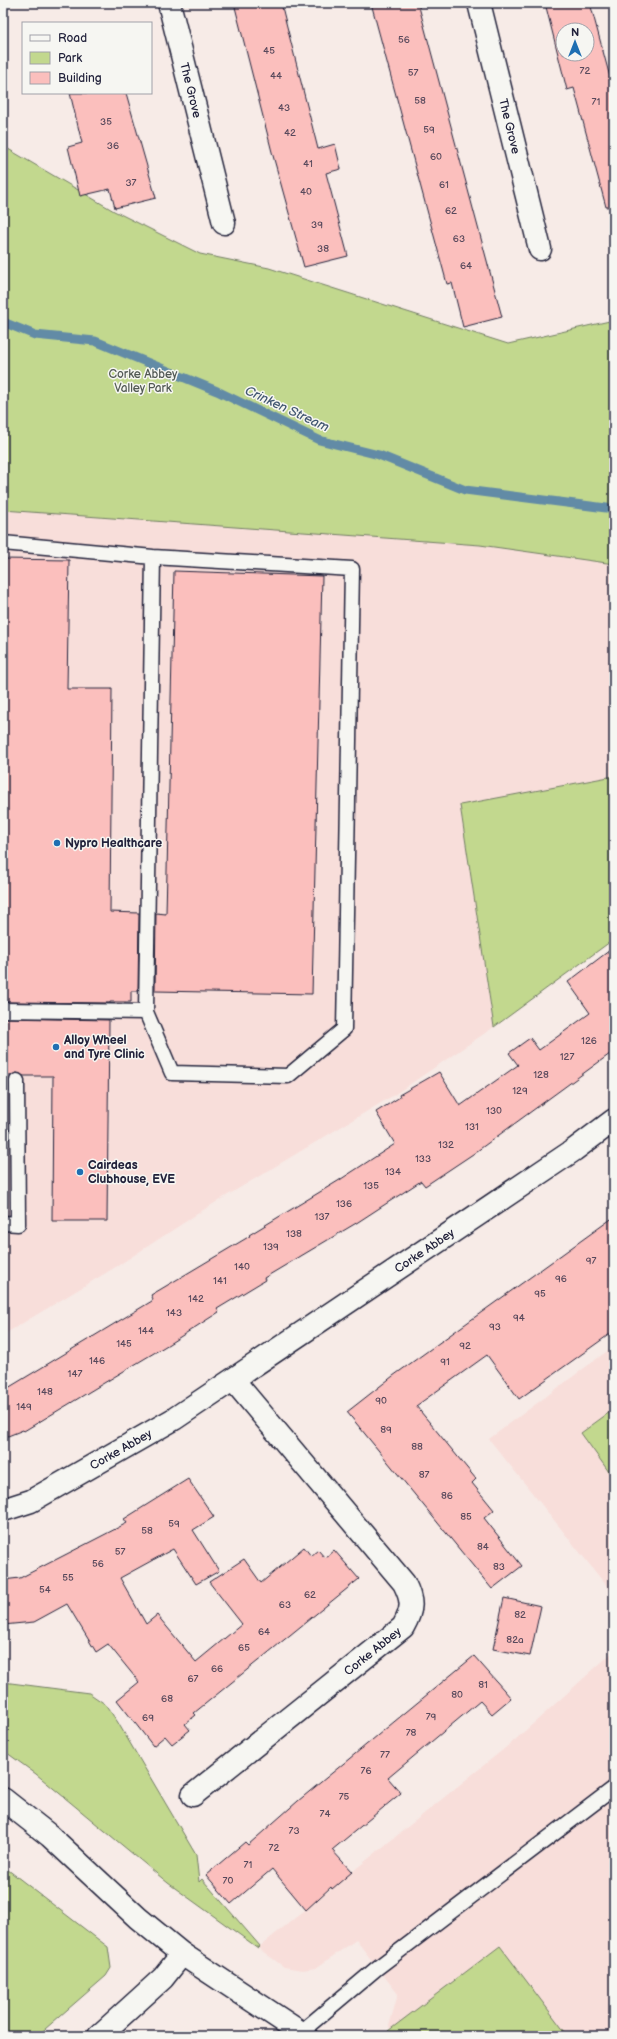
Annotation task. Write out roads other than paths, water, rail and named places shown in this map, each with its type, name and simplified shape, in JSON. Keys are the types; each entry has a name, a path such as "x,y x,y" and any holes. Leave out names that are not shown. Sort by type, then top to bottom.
{"street":[{"name":"The Grove","path":"169,3 224,223"},
{"name":"The Grove","path":"479,3 540,249"},
{"name":"Corke Abbey","path":"3,1510 31,1501 118,1453 234,1381 567,1154 614,1120"},
{"name":"Corke Abbey","path":"193,1795 403,1627 410,1613 410,1596 404,1583 234,1381"},
{"path":"3,1799 50,1836 138,1918 182,1954 304,2034"},
{"path":"99,2036 163,1978 182,1954"}],"lane":[{"path":"3,543 153,557 352,569 344,1029 288,1076 172,1073 146,1012 153,557"},
{"path":"3,1010 146,1012"},
{"path":"3,1223 18,1224 17,1081"},
{"path":"304,2034 377,1968 614,1788"}],"waterway":[{"name":"Crinken Stream","path":"3,322 35,335 95,341 217,391 319,440 379,455 465,490 614,509"}],"place":[{"name":"Nypro Healthcare","path":"57,843"},
{"name":"Alloy Wheel and Tyre Clinic","path":"56,1047"},
{"name":"Cairdeas Clubhouse, EVE","path":"80,1172"}],"park label":[{"name":"Corke Abbey Valley Park","path":"143,381"}]}
